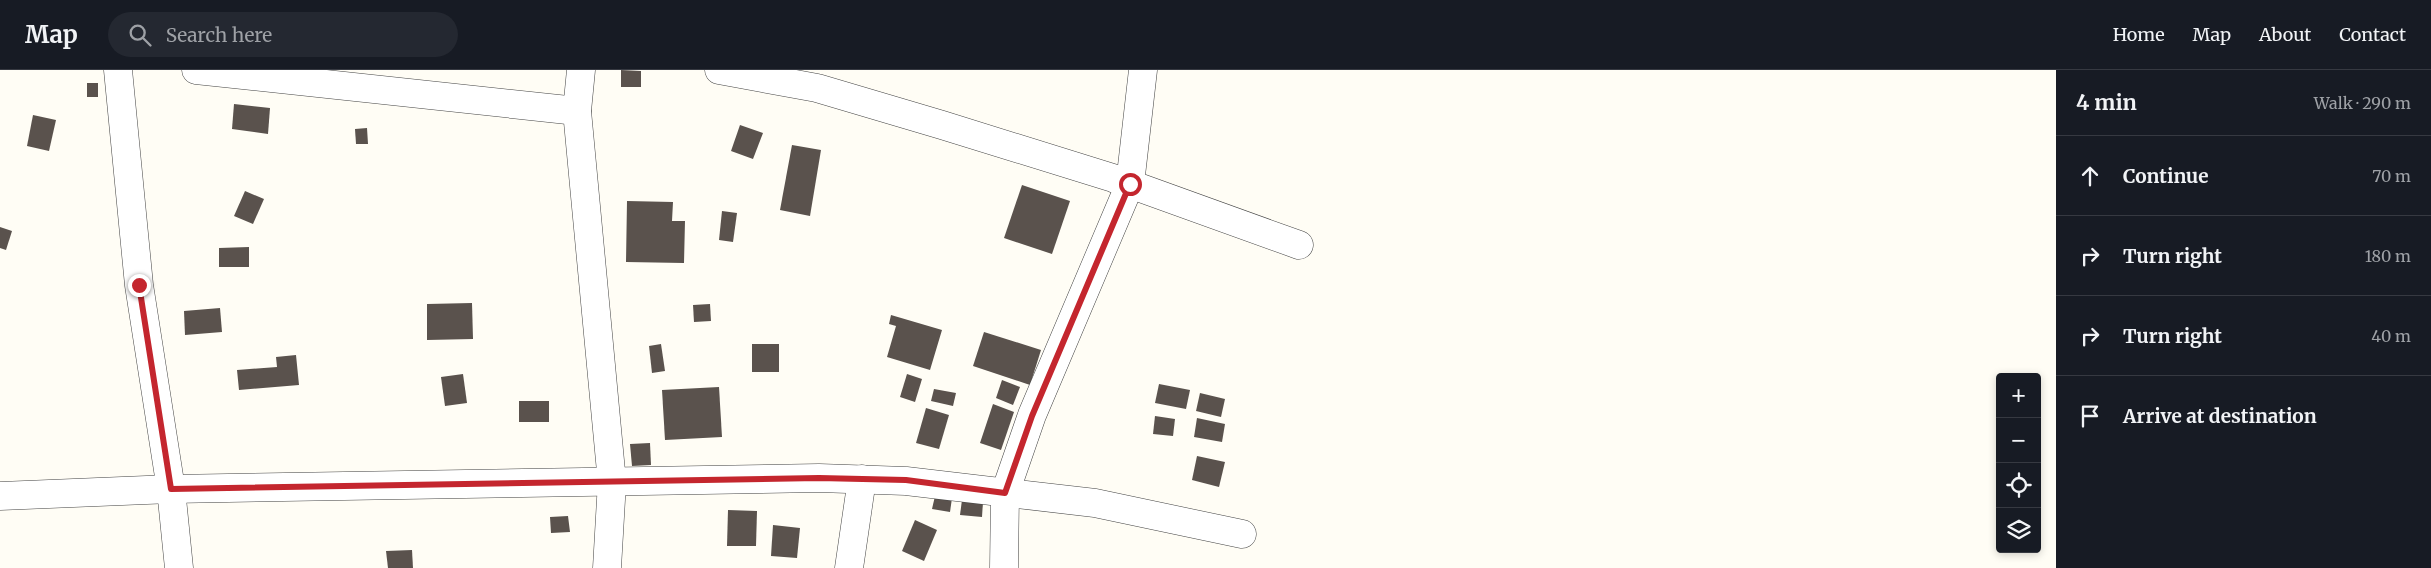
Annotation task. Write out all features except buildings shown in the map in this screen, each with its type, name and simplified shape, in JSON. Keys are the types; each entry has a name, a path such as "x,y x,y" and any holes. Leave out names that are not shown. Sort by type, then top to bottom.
{"street":[{"path":"118,70 139,285 171,489 179,568"},
{"path":"196,70 578,111"},
{"path":"581,70 578,111 612,482 607,568"},
{"path":"719,70 817,88 1130,184 1299,244"},
{"path":"1004,568 1005,493 1032,416 1130,184 1143,70"},
{"path":"0,496 171,489 819,478 906,480 1095,503 1242,534"},
{"path":"849,568 862,479"}],"route":[{"path":"139,285 171,489 819,478 906,480 1005,493 1032,416 1130,184"}]}
